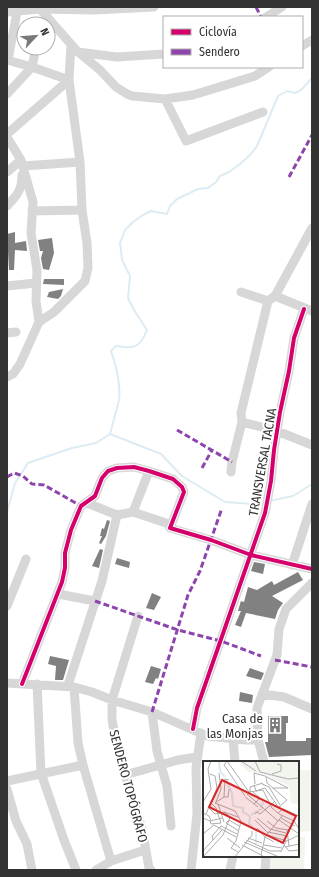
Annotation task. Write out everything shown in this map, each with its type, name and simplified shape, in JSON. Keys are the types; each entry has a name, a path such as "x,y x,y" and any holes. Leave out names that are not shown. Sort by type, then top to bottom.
{"street":[{"path":"69,80 8,60 11,11 42,11 73,8 154,7"},
{"path":"268,16 282,7"},
{"path":"42,11 42,16"},
{"path":"42,11 74,48 100,70 116,87 127,94 165,99 193,95 255,76 267,68"},
{"path":"303,45 312,40"},
{"path":"74,48 117,57 163,54"},
{"path":"7,377 13,374 20,364 39,322 54,312 85,281 88,268 87,243 82,210 80,162 69,80 74,48"},
{"path":"7,94 32,67 34,56"},
{"path":"39,322 36,301 36,270 31,233 33,202 22,163 7,135 69,80"},
{"path":"165,99 186,141 263,112"},
{"path":"7,172 22,163 80,162"},
{"path":"7,206 22,187 22,163"},
{"path":"32,211 82,210"},
{"path":"231,472 233,455 242,422 241,413 272,299 312,228"},
{"path":"7,286 36,283"},
{"path":"241,292 272,299 308,310"},
{"name":"TRANSVERSAL TACNA","path":"191,870 198,814 198,708 264,513 271,481 294,338 308,310"},
{"path":"7,333 16,332"},
{"path":"242,422 278,431 312,445"},
{"path":"22,684 58,594 65,568 66,553 71,530 81,506 95,496 102,478 108,471 117,468 134,467 173,479 182,487 184,492 171,526"},
{"path":"133,512 149,471"},
{"path":"87,503 117,515 133,512 251,555 292,566 312,569"},
{"path":"292,566 312,504"},
{"path":"111,861 83,765 78,742 71,686 102,581 117,515"},
{"path":"7,606 26,559"},
{"path":"264,761 258,740 257,708 277,655 279,629 286,609 312,584"},
{"path":"58,594 95,601"},
{"name":"SENDERO TOPÓGRAFO","path":"138,616 112,700 112,720 125,775 142,828 145,850 149,868 151,870"},
{"path":"7,684 71,686 152,712 207,736 258,740"},
{"path":"37,684 41,773 76,870"},
{"path":"262,694 284,698 312,709"},
{"path":"152,712 160,766 167,786 171,826"},
{"path":"233,739 235,761"},
{"path":"125,775 178,760 197,757"},
{"path":"7,781 83,765"},
{"path":"7,790 16,821 27,844 32,870"},
{"path":"96,870 111,861 145,850"},
{"path":"230,870 233,857"},
{"path":"265,870 266,857"}],"shaded area":[{"path":"299,770 312,770 312,831 299,832"},
{"path":"299,837 305,837 305,870 269,870 271,857 299,857"}],"building":[{"path":"15,232 15,243 26,241 27,251 15,250 14,270 9,270 7,234"},
{"path":"52,238 54,253 49,270 43,269 41,258 43,251 40,251 38,240"},
{"path":"44,279 64,279 64,285 43,284"},
{"path":"63,289 61,296 58,299 47,297 49,292"},
{"path":"107,520 110,521 106,536 101,544 99,543 102,536 100,536 102,528 104,529"},
{"path":"100,549 103,550 99,568 92,566"},
{"path":"117,558 130,562 129,568 115,564"},
{"path":"254,562 265,564 263,574 251,571"},
{"path":"298,572 303,580 272,596 283,603 278,610 275,619 246,613 241,627 235,625 241,611 238,611 241,601 244,602 248,587 257,590 272,581 274,585"},
{"path":"152,593 161,597 154,610 146,608"},
{"path":"50,656 69,660 63,680 55,680 56,666 48,664"},
{"path":"151,666 161,669 158,679 156,678 153,684 145,682"},
{"path":"250,668 264,673 261,680 246,676"},
{"path":"240,692 253,695 252,703 239,701"},
{"path":"268,716 288,716 288,723 286,723 286,741 306,741 306,738 312,738 312,755 269,757 265,742 268,742"}],"waterway":[{"path":"7,512 15,483 28,463 72,448 96,443 110,434 119,400 118,376 111,351 116,346 136,346 142,341 147,330 128,298 130,276 122,260 120,243 125,230 133,222 151,211 167,214 170,206 177,199 198,189 208,188 216,182 220,176 229,172 240,164 257,146 278,96 287,91 295,93 301,90 312,78"},
{"path":"110,434 161,454 182,476 225,502 254,504 265,502"},
{"path":"269,501 293,496 312,484"}],"marked path":[{"path":"256,7 260,16"},
{"path":"289,177 312,135"},
{"path":"177,430 232,462"},
{"path":"202,468 212,450"},
{"path":"7,477 14,473 23,476 32,484 44,485 81,506"},
{"path":"152,712 188,595 200,571 222,508"},
{"path":"95,601 178,630 221,641 261,656"},
{"path":"275,660 312,667"}],"cycle path":[{"path":"193,729 197,708 265,513 271,481 280,412 289,371 294,338 304,309"},
{"path":"22,684 62,582 65,568 65,553 71,530 81,506 95,496 102,478 108,471 117,468 134,467 173,479 182,487 184,492 170,528 211,540 251,555 312,569"}],"place":[{"name":"Casa de las Monjas","path":"275,725"}]}
